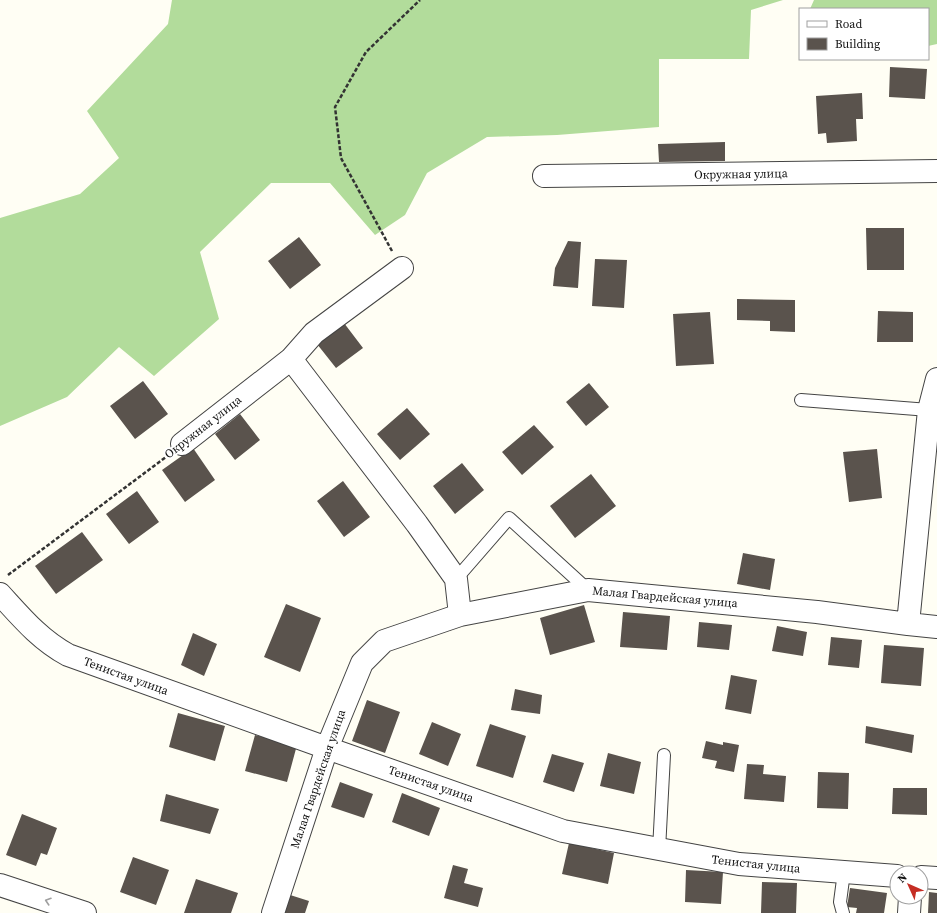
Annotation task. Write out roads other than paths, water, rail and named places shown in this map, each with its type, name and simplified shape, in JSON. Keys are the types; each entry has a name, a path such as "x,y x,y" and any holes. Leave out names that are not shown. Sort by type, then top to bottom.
{"street":[{"name":"Окружная улица","path":"544,176 937,171"},
{"name":"Окружная улица","path":"182,444 291,359 314,333 402,268"},
{"path":"291,359 417,524 456,579 460,616"},
{"path":"908,624 929,410 937,379"},
{"name":"Тенистая улица","path":"3,585 32,628 51,645 68,655 563,831 739,864 889,875"},
{"name":"Малая Гвардейская улица","path":"273,913 326,748 362,663 384,642 460,616 588,590 817,612 937,627"},
{"path":"0,885 85,913"}],"lane":[{"path":"801,400 929,410"},
{"path":"456,579 509,518 588,590"},
{"path":"659,850 664,755"},
{"path":"843,913 840,902 844,872"}]}
